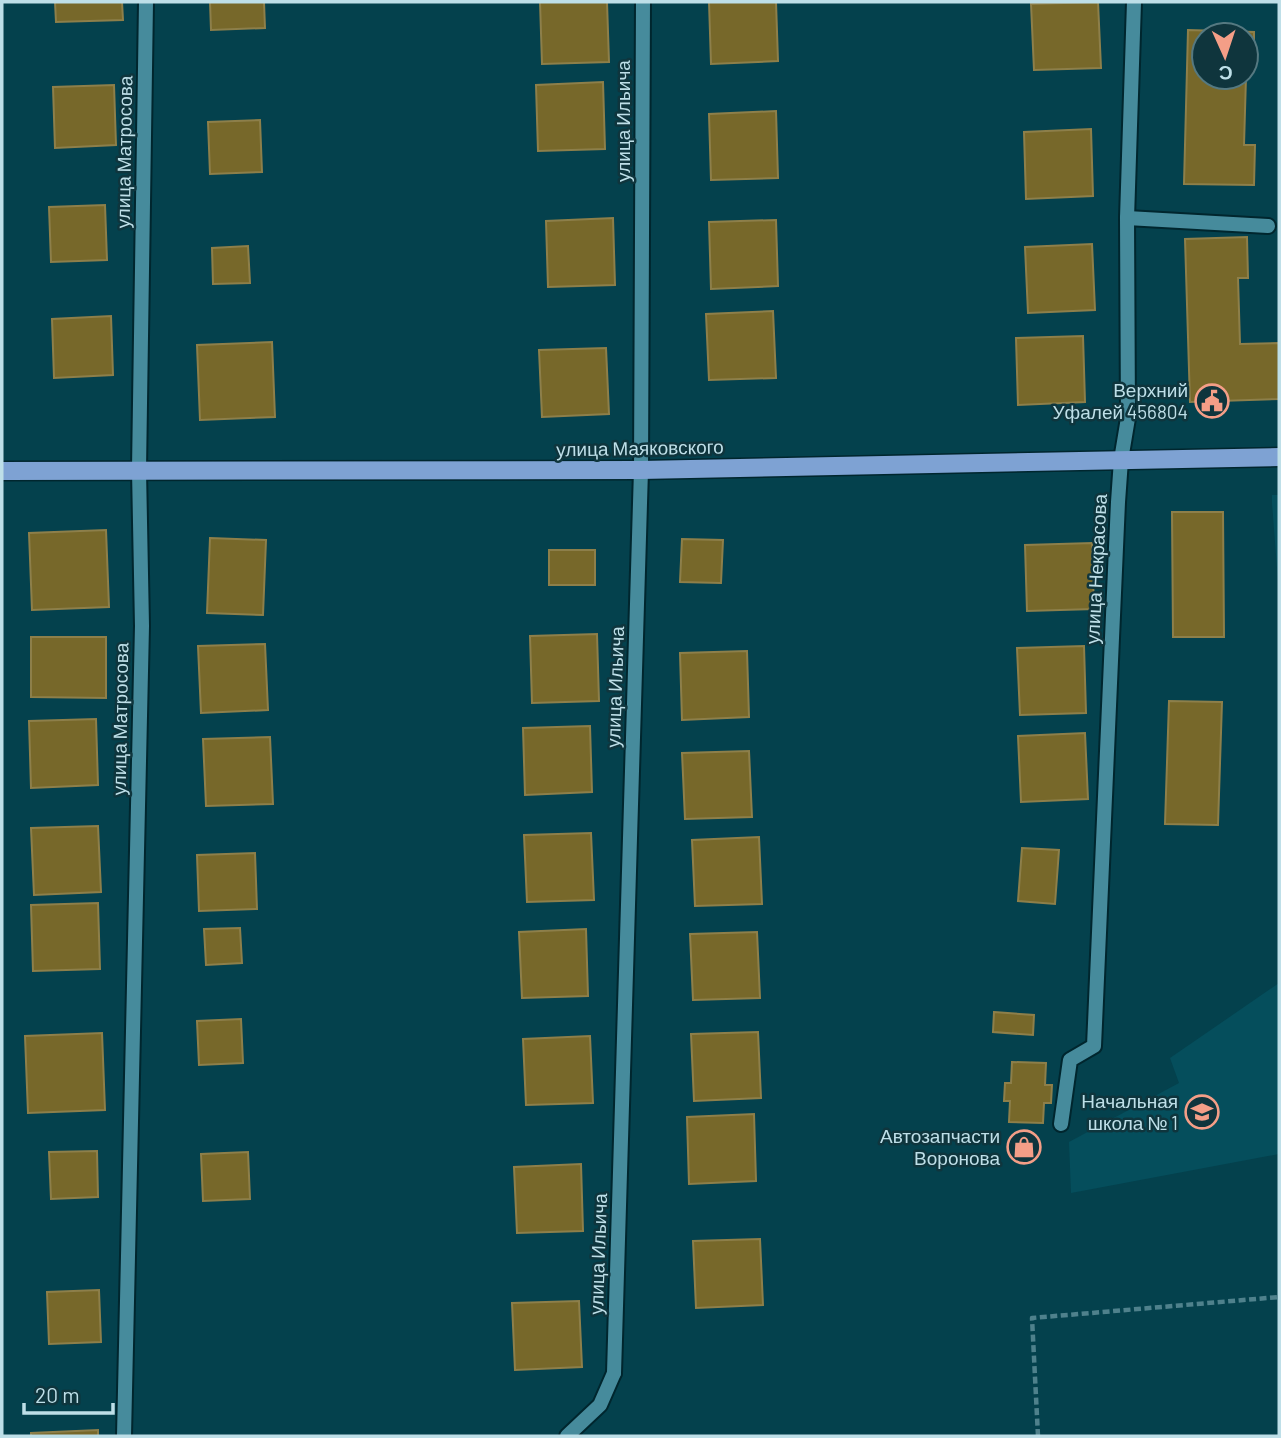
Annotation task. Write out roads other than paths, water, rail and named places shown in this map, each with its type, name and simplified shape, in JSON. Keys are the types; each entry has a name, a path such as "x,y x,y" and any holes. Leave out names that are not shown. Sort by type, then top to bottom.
{"main road":[{"name":"улица Маяковского","path":"2,471 640,470 1279,457"}],"street":[{"name":"улица Матросова","path":"124,1436 142,626 139,470 146,2"},
{"name":"улица Ильича","path":"567,1436 600,1405 614,1373 640,470 643,2"},
{"name":"улица Некрасова","path":"1061,1124 1069,1060 1094,1046 1121,460 1128,418 1127,218 1134,2"},
{"path":"1127,218 1268,226"}],"place":[{"name":"Верхний Уфалей 456804","path":"1212,401"},
{"name":"Начальная школа № 1","path":"1202,1112"},
{"name":"Автозапчасти Воронова","path":"1024,1147"}]}
